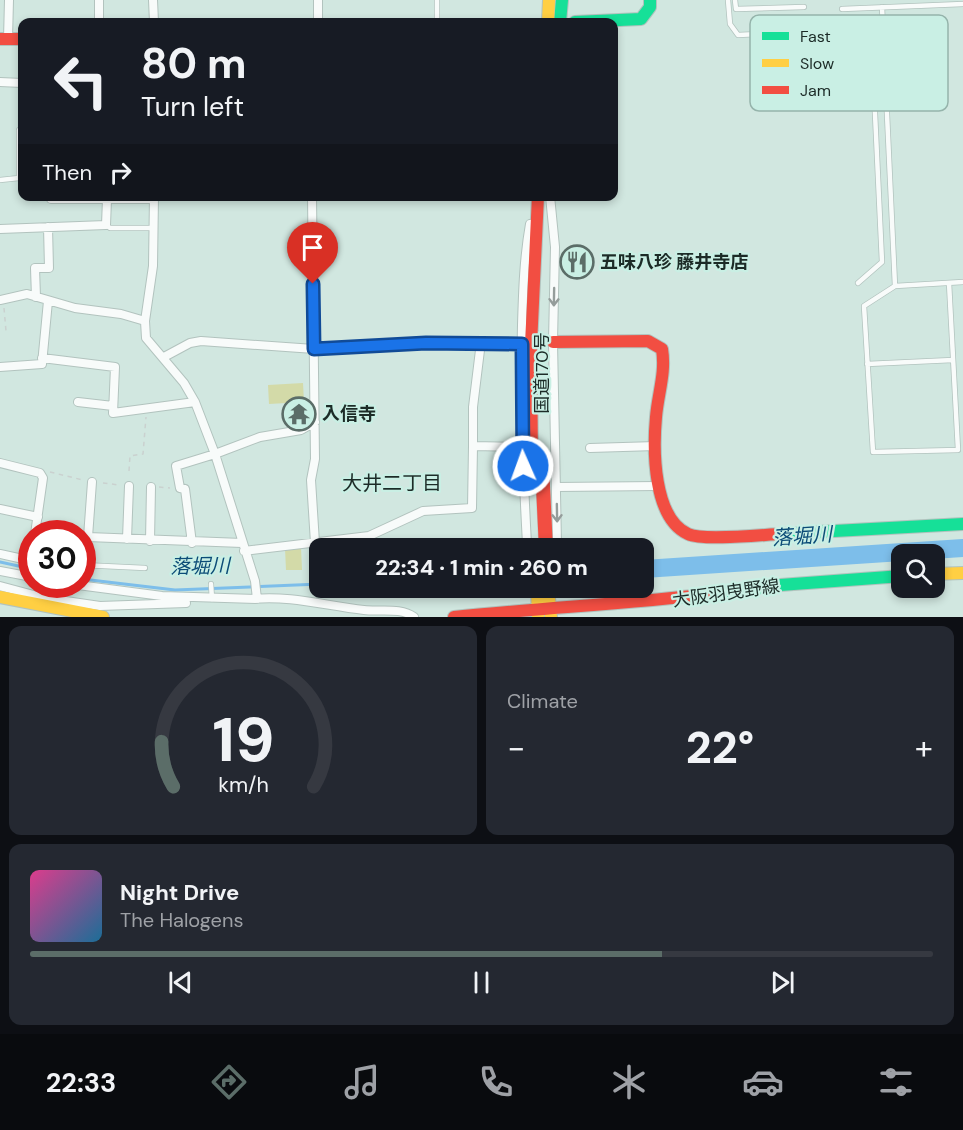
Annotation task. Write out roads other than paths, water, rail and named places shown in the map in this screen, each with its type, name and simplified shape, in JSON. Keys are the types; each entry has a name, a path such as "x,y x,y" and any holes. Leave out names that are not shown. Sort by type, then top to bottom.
{"main road":[{"path":"548,18 549,0"},
{"path":"560,18 562,0"},
{"path":"618,20 641,19 650,7 650,0"},
{"name":"国道170号","path":"537,201 531,345 537,465 545,538"},
{"name":"国道170号","path":"535,538 544,256 549,201"},
{"path":"553,342 648,341 662,349 665,367 656,417 657,486 666,515 688,534 701,537 963,524"},
{"path":"945,574 963,573"},
{"name":"大阪羽曳野線","path":"454,617 544,612 780,585 891,577"},
{"path":"0,597 44,602 103,617"}],"street":[{"path":"4,39 9,0"},
{"path":"99,0 99,18"},
{"path":"153,0 154,18"},
{"path":"318,0 318,18"},
{"path":"0,82 18,83"},
{"path":"0,229 106,225 107,201"},
{"path":"154,201 153,266 145,321 146,338 175,370 195,402 215,454 256,592"},
{"path":"312,201 315,459 312,480 315,538"},
{"path":"536,201 525,252 522,344 522,447 527,544 557,544 553,342 555,247 550,201"},
{"path":"36,297 35,268 49,268 48,227"},
{"path":"2,299 27,294 48,301 145,321"},
{"path":"0,367 42,364 48,301"},
{"path":"164,357 190,343 201,341 314,349 481,342 522,344"},
{"path":"354,538 369,536 423,511 472,508 473,407 481,342"},
{"path":"42,358 115,367 113,413 146,411 195,402"},
{"path":"78,402 113,406"},
{"path":"192,543 185,489 180,488 176,466 260,437 301,430 315,422"},
{"path":"472,446 522,447"},
{"path":"590,448 656,446"},
{"path":"0,463 23,466 40,473 43,478 37,520"},
{"path":"87,520 92,482"},
{"path":"127,540 129,486"},
{"path":"556,486 657,486"},
{"path":"150,541 151,487"},
{"path":"0,509 38,517"},
{"path":"96,541 127,540 243,547 309,543"},
{"path":"0,554 18,557"},
{"path":"0,571 18,574"},
{"path":"0,586 44,602 100,606 209,603 256,592"},
{"path":"96,588 141,594 212,597 256,592 364,610 407,612 414,617"}],"lane":[{"path":"437,0 437,18"},
{"path":"728,0 730,24 738,35 750,34"},
{"path":"735,0 736,9 804,7"},
{"path":"842,9 963,4"},
{"path":"882,8 882,15"},
{"path":"858,283 882,262 875,111"},
{"path":"887,111 895,286"},
{"path":"0,180 18,178"},
{"path":"106,225 110,228 154,228"},
{"path":"949,283 960,450 873,452 864,306 895,286 963,282"},
{"path":"867,364 953,360"},
{"path":"96,566 145,568"},
{"path":"211,584 212,597"}],"waterway":[{"name":"落堀川","path":"654,568 963,548"},
{"name":"落堀川","path":"0,562 18,566"},
{"name":"落堀川","path":"96,581 175,590 309,584"}],"place":[{"name":"五味八珍 藤井寺店","path":"577,262"},
{"name":"入信寺","path":"299,414"}],"district":[{"name":"大井二丁目","path":"392,483"}]}
